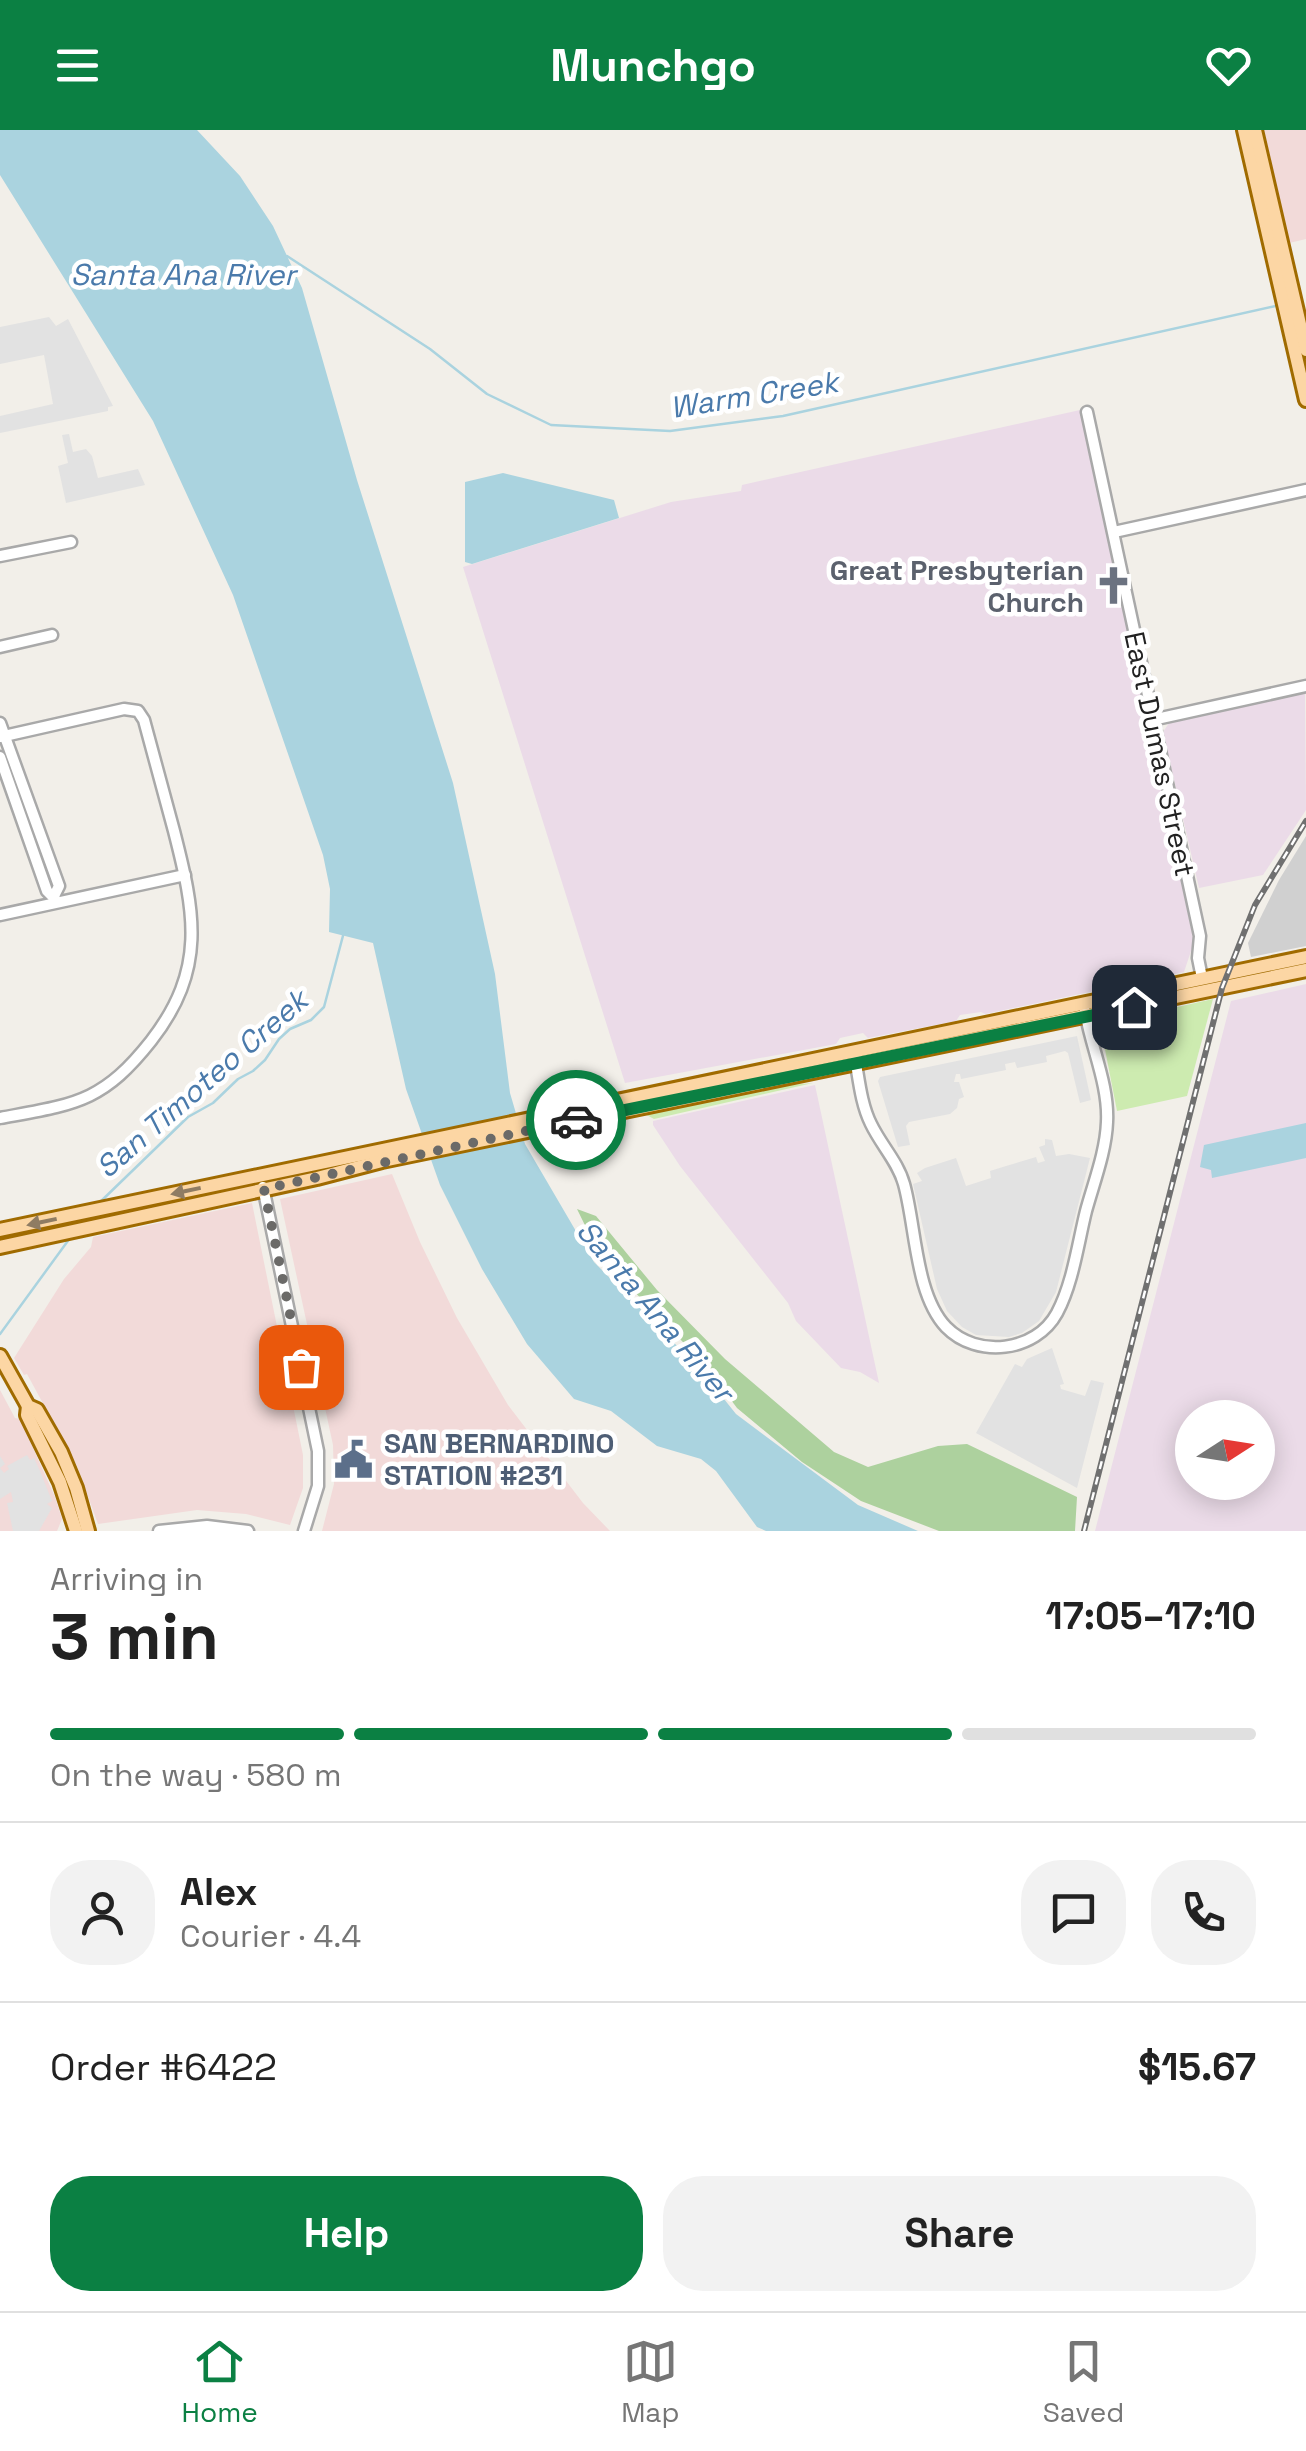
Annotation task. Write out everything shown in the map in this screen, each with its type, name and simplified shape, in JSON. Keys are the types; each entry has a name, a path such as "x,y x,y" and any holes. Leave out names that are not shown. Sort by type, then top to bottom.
{"main road":[{"path":"1244,130 1306,350"},
{"path":"1255,130 1275,244"},
{"path":"1290,303 1306,400"},
{"path":"1085,1011 1202,978 1306,956"},
{"path":"0,1247 263,1182 608,1107 1306,970"},
{"path":"0,1230 263,1182"},
{"path":"0,1356 28,1406 27,1416 60,1482 76,1531"},
{"path":"28,1406 37,1410 61,1452 88,1531"}],"street":[{"name":"East Dumas Street","path":"1087,412 1200,936 1198,958 1202,978"},
{"path":"1114,532 1306,490"},
{"path":"0,556 71,542"},
{"path":"0,647 52,636"},
{"path":"1152,720 1306,686"},
{"path":"0,1118 80,1101 121,1076 172,1012 192,954 193,914 144,720 138,711 124,709 2,736"},
{"path":"0,722 58,886 55,900"},
{"path":"0,757 47,892 55,900"},
{"path":"0,915 185,874"},
{"path":"855,1058 872,1126 904,1182 926,1291 937,1316 957,1337 988,1347 1017,1344 1050,1324 1064,1296 1106,1135 1106,1107 1085,1011"},
{"path":"263,1182 318,1451 318,1486 304,1531"},
{"path":"159,1531 208,1526 248,1531"}],"shaded area":[{"path":"1264,130 1306,130 1306,239 1289,243"},
{"path":"49,317 56,326 68,319 113,406 108,411 0,433 0,416 53,404 44,355 0,364 0,327"},
{"path":"1080,410 1194,942 1184,972 985,1014 960,1015 956,1021 868,1038 863,1033 840,1038 836,1044 625,1083 463,567 671,502 741,491 742,485"},
{"path":"69,434 73,452 86,449 92,456 98,478 138,469 145,485 66,503 58,466 68,463 62,435"},
{"path":"1305,692 1306,810 1263,875 1199,888 1163,732 1169,723"},
{"path":"1306,836 1306,946 1251,957 1248,943"},
{"path":"1306,984 1306,1531 1095,1531 1231,1001"},
{"path":"1077,1036 1091,1100 1080,1103 1065,1051 1046,1056 1047,1062 1017,1068 1015,1062 1005,1064 1006,1070 961,1079 956,1074 954,1082 959,1082 964,1097 959,1099 957,1108 950,1114 909,1122 906,1126 910,1145 898,1147 880,1077"},
{"path":"815,1085 879,1383 860,1372 841,1368 796,1321 788,1303 680,1166 653,1125 653,1121"},
{"path":"1045,1139 1052,1140 1056,1156 1090,1158 1056,1292 1039,1321 1022,1333 1009,1337 976,1335 947,1311 937,1289 913,1184 922,1181 917,1173 925,1168 956,1158 966,1186 991,1178 990,1171 1036,1157 1038,1163 1045,1161 1039,1147 1045,1145"},
{"path":"392,1174 457,1318 508,1405 583,1503 610,1531 322,1531 334,1484 333,1445 280,1199"},
{"path":"252,1203 303,1455 303,1488 290,1525 246,1514 197,1510 98,1524 77,1466 27,1374 14,1358 64,1279 91,1247 93,1237"},
{"path":"1052,1348 1064,1384 1061,1389 1085,1396 1091,1380 1104,1383 1077,1488 976,1433 1015,1364 1022,1367 1027,1359"},
{"path":"0,1390 15,1418 20,1419 55,1497 62,1519 57,1531 0,1531"},
{"path":"27,1455 30,1460 34,1458 52,1501 47,1504 52,1508 39,1531 13,1531 7,1503 13,1502 11,1492 0,1499 0,1468 4,1473 9,1469 7,1466"}],"green space":[{"path":"1213,999 1187,1096 1117,1111 1101,1029 1106,1023"},
{"path":"813,1083 654,1119 643,1113 777,1086"},
{"path":"577,1209 596,1216 657,1290 725,1359 834,1452 868,1467 938,1446 967,1444 1077,1497 1075,1531 939,1531 861,1501 802,1462 737,1408 705,1365 600,1256"}],"water":[{"name":"Santa Ana River","path":"0,130 197,130 240,176 273,226 302,288 357,480 453,783 495,974 510,1093 525,1144 594,1262 700,1369 736,1414 858,1505 918,1531 766,1531 757,1527 716,1471 701,1459 657,1446 611,1411 574,1399 527,1344 482,1269 440,1185 406,1089 373,943 329,932 330,889 323,855 233,595 153,421 0,175"},
{"path":"503,473 614,500 619,518 472,564 465,562 465,482"},
{"path":"1306,1123 1306,1158 1212,1178 1211,1170 1200,1167 1204,1145"}],"waterway":[{"name":"Warm Creek","path":"287,256 430,349 487,394 551,425 670,431 783,416 1280,305"},
{"name":"San Timoteo Creek","path":"97,1205 188,1117 213,1103 238,1079 253,1071 290,1029 311,1020 324,1007 344,932"},
{"name":"San Timoteo Creek","path":"0,1334 70,1238"}],"railway":[{"path":"1084,1531 1222,988 1255,905 1306,821"}],"way so far":[{"path":"301,1367 264,1189 576,1120"}],"place":[{"name":"Great Presbyterian Church","path":"1114,586"},
{"name":"SAN BERNARDINO STATION #231","path":"354,1459"}],"route":[{"path":"576,1120 1134,1007"}]}
